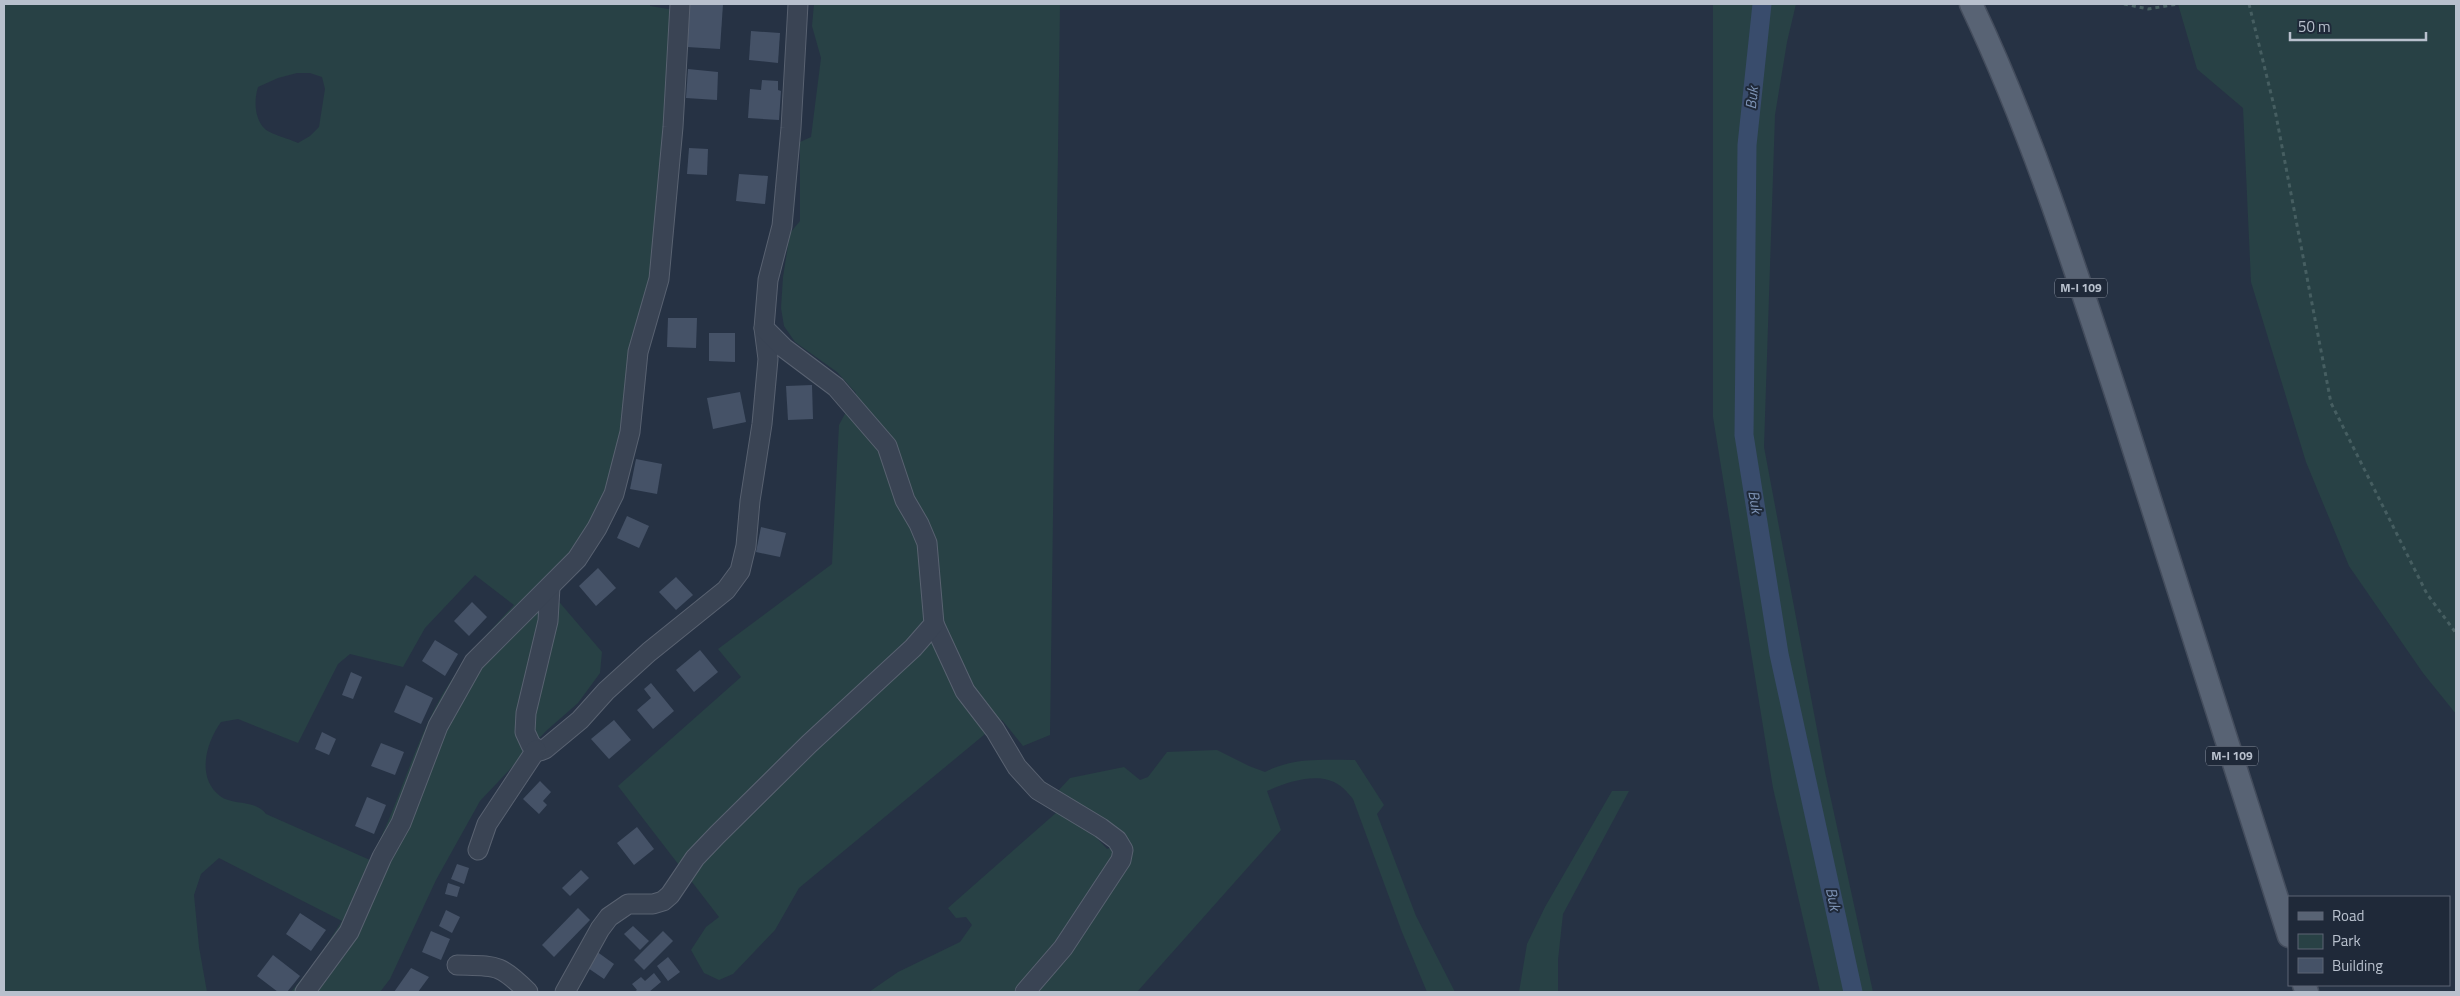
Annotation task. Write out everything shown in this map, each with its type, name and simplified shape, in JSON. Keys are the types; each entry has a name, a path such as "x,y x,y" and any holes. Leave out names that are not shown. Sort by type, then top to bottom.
{"main road":[{"name":"M-I 109","path":"1971,4 1989,41 2046,185 2069,252 2176,577 2288,933"}],"street":[{"path":"305,992 349,932 382,858 401,823 438,726 474,662 577,559 597,528 614,494 630,432 638,352 659,279 680,4"},
{"path":"536,750 545,749 580,720 606,691 649,652 726,590 740,571 746,546 762,424 768,359 764,328 768,280 782,226 791,128 798,4"},
{"path":"764,328 784,348 836,387 887,446 905,500 920,524 928,543 934,624 965,692 995,730 1017,767 1038,790 1101,828 1117,840 1123,850 1121,860 1063,948 1024,992"},
{"path":"536,750 531,745 525,732 526,713 548,621 550,587"},
{"path":"565,992 600,929 609,918 628,904 653,904 663,901 670,895 695,858 717,835 809,744 913,648 934,624"},
{"path":"478,850 487,824 536,750"},
{"path":"457,965 486,966 504,970 528,992"}],"path":[{"path":"2124,4 2148,9 2178,4"},
{"path":"2249,4 2275,110 2330,403 2427,594 2456,633"}],"green space":[{"path":"4,4 650,4 650,6 674,10 653,274 624,430 608,493 574,555 543,583 602,652 600,673 578,703 546,731 480,801 436,880 390,979 380,992 291,992 316,961 342,921 219,858 201,874 194,895 199,947 207,992 4,992","holes":["297,73 310,73 322,77 325,89 319,127 310,136 298,143 265,129 259,120 256,103 258,87 278,78","475,575 514,605 471,654 435,708 388,822 370,860 266,814 256,806 225,799 213,788 208,779 206,760 211,740 221,722 238,719 298,743 338,664 350,654 403,667 425,628"]},
{"path":"814,4 1060,4 1050,735 1023,746 1002,720 799,888 775,930 733,974 719,980 704,973 691,950 706,927 719,917 618,786 741,677 718,649 832,564 839,425 856,393 837,372 795,342 784,326 781,308 783,277 790,233 800,221 800,142 811,137 821,58 812,26"},
{"path":"1713,4 1796,4 1787,42 1775,115 1764,447 1825,772 1873,992 1820,992 1773,788 1713,417"},
{"path":"2178,4 2456,4 2456,714 2423,673 2349,566 2306,462 2251,282 2243,108 2197,69"},
{"path":"1217,750 1265,772 1276,767 1298,762 1355,760 1384,805 1377,814 1416,916 1455,992 1427,992 1402,932 1353,799 1339,785 1331,781 1313,778 1293,781 1267,791 1281,830 1137,992 869,992 898,972 960,942 972,925 966,917 956,918 948,908 1057,812 1096,837 1107,849 1127,842 1058,791 1070,778 1124,767 1140,780 1148,777 1167,752"},
{"path":"1612,791 1629,791 1563,914 1558,960 1558,992 1519,992 1527,944 1545,907"}],"building":[{"path":"690,4 723,4 720,49 687,47"},
{"path":"751,31 780,33 778,63 749,60"},
{"path":"688,69 718,72 717,100 686,98"},
{"path":"762,80 778,81 778,90 781,91 779,120 748,118 750,89 761,90"},
{"path":"689,148 708,149 707,175 687,174"},
{"path":"739,174 768,176 765,204 736,201"},
{"path":"668,318 697,318 696,348 667,347"},
{"path":"709,333 735,333 735,362 709,361"},
{"path":"812,385 813,419 788,420 786,386"},
{"path":"740,392 746,422 713,429 707,398"},
{"path":"636,459 662,464 657,494 630,489"},
{"path":"627,516 649,526 639,548 617,538"},
{"path":"761,527 786,533 780,557 756,552"},
{"path":"598,568 616,588 596,606 579,586"},
{"path":"676,577 693,595 676,610 659,592"},
{"path":"472,602 487,617 469,636 454,621"},
{"path":"435,640 458,654 445,676 422,661"},
{"path":"700,650 718,672 694,692 676,670"},
{"path":"351,672 362,677 353,699 342,695"},
{"path":"651,683 674,711 653,729 637,710 651,698 644,689"},
{"path":"406,685 433,698 421,724 394,712"},
{"path":"614,720 631,740 609,759 591,739"},
{"path":"322,732 336,739 329,755 315,749"},
{"path":"381,743 404,752 395,775 371,766"},
{"path":"540,781 551,792 543,801 547,805 539,814 523,799"},
{"path":"367,797 386,805 374,834 355,826"},
{"path":"637,827 654,849 634,865 617,843"},
{"path":"457,864 469,868 464,884 451,879"},
{"path":"581,870 589,878 570,896 562,888"},
{"path":"448,883 460,887 457,897 445,894"},
{"path":"578,908 590,920 554,957 542,945"},
{"path":"446,910 460,917 452,933 439,926"},
{"path":"300,913 326,930 311,951 286,934"},
{"path":"633,926 649,941 640,950 624,934"},
{"path":"431,931 450,939 441,960 422,952"},
{"path":"663,931 673,941 644,970 634,960"},
{"path":"596,951 614,964 604,979 585,966"},
{"path":"273,955 300,976 287,992 278,992 257,976"},
{"path":"668,957 680,972 668,981 657,966"},
{"path":"411,968 429,977 418,992 394,992"},
{"path":"654,973 661,982 649,992 634,992 637,990 632,984 641,977 645,981"}],"waterway":[{"name":"Buk","path":"1762,4 1747,145 1744,435 1779,654 1853,992"}]}
